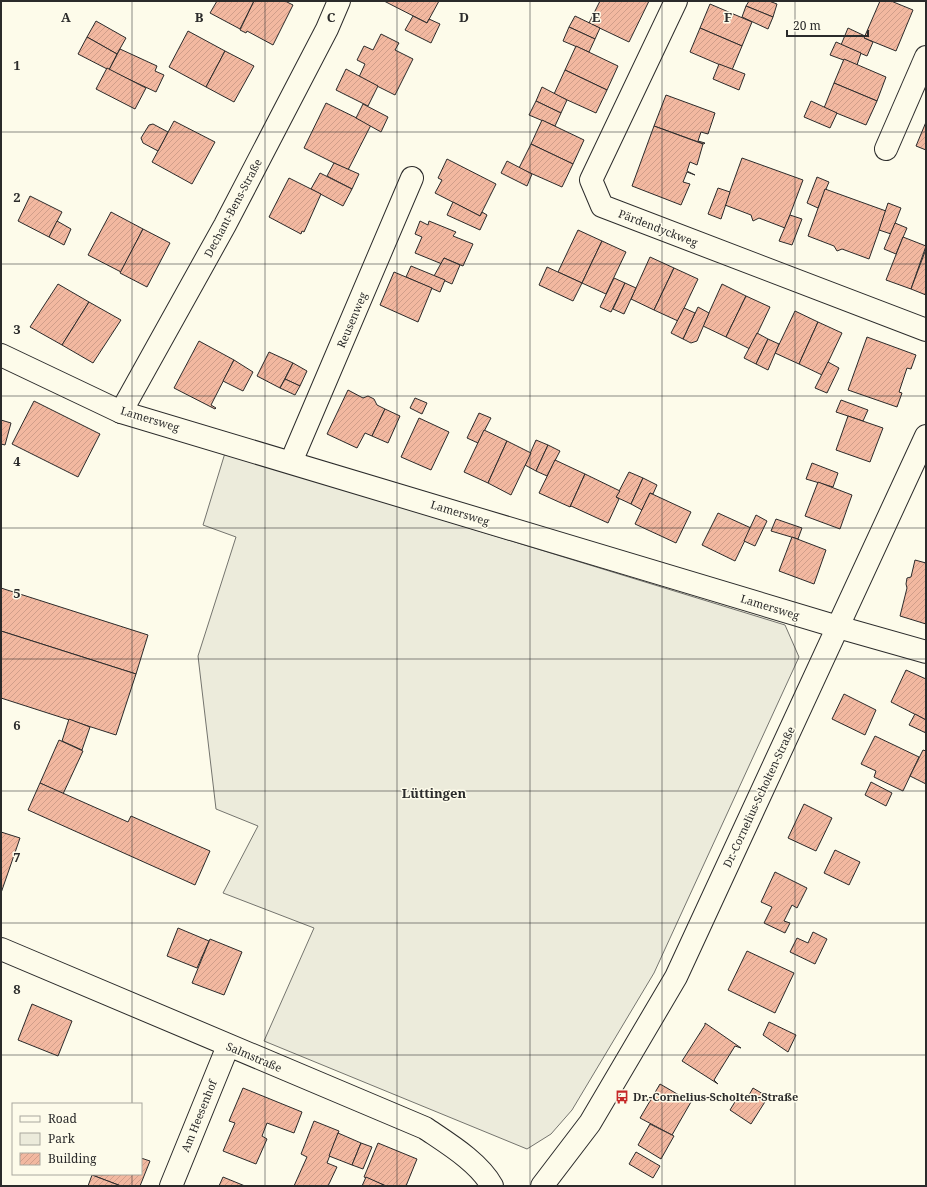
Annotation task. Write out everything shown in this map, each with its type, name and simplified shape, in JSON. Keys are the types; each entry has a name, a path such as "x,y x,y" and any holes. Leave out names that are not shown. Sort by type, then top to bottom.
{"street":[{"name":"Dechant-Bens-Straße","path":"121,412 225,225 327,29 339,1"},
{"name":"Pärdendyckweg","path":"676,1 591,180 602,206 926,330"},
{"path":"886,149 926,57"},
{"name":"Reusenweg","path":"291,462 412,178"},
{"name":"Lamersweg","path":"1,355 121,412 926,652"},
{"name":"Dr.-Cornelius-Scholten-Straße","path":"542,1186 590,1123 676,977 926,436"},
{"name":"Salmstraße","path":"1,949 425,1128 460,1152 488,1179 492,1186"},
{"name":"Am Heesenhof","path":"171,1186 228,1046"}],"green space":[{"path":"225,453 785,625 799,657 654,973 572,1110 551,1134 527,1149 264,1041 314,928 223,893 258,826 216,809 198,656 236,537 203,525"}],"building":[{"path":"217,1 254,1 240,29 210,13"},
{"path":"254,1 285,1 293,5 273,45 247,31 246,33 240,30"},
{"path":"384,1 439,1 427,23"},
{"path":"600,1 649,1 629,42 589,23"},
{"path":"749,1 769,1 777,4 773,17 746,6"},
{"path":"880,1 891,1 913,10 896,51 864,38"},
{"path":"710,4 752,22 742,46 700,28"},
{"path":"746,6 773,17 768,29 742,17"},
{"path":"413,16 427,23 429,19 440,24 431,43 405,30"},
{"path":"575,16 600,28 595,39 569,27"},
{"path":"96,21 126,38 117,54 87,37"},
{"path":"569,27 595,39 589,52 563,41"},
{"path":"700,28 742,46 732,70 690,52"},
{"path":"848,28 865,36 864,38 873,42 867,56 841,45"},
{"path":"188,31 225,51 206,87 169,67"},
{"path":"381,34 399,43 395,50 413,59 395,95 359,77 365,64 357,60 364,46 373,50"},
{"path":"87,37 117,54 109,70 78,54"},
{"path":"836,42 861,53 857,65 830,55"},
{"path":"576,46 618,66 607,90 565,70"},
{"path":"120,49 157,66 155,71 164,75 156,92 109,70"},
{"path":"225,51 254,66 234,102 206,87"},
{"path":"844,59 886,77 877,101 834,83"},
{"path":"719,64 745,74 739,90 713,79"},
{"path":"107,68 146,88 135,109 96,89"},
{"path":"346,69 378,86 368,106 336,90"},
{"path":"565,70 607,90 596,113 554,94"},
{"path":"834,83 877,101 866,125 824,108"},
{"path":"542,87 567,100 561,113 536,101"},
{"path":"666,95 715,113 708,134 701,132 698,141 705,143 704,144 654,126"},
{"path":"536,101 561,113 555,126 529,115"},
{"path":"811,101 837,113 830,128 804,117"},
{"path":"326,103 371,125 348,170 304,148"},
{"path":"363,104 388,117 381,132 356,118"},
{"path":"542,120 584,140 573,164 531,144"},
{"path":"174,121 215,142 192,184 152,162"},
{"path":"926,122 926,150 916,146"},
{"path":"153,124 168,132 158,151 143,143 141,138 149,125"},
{"path":"654,126 703,144 697,165 690,162 687,171 695,175 687,172 683,182 690,184 681,205 632,186"},
{"path":"531,144 573,164 562,187 519,168"},
{"path":"742,158 803,180 785,228 759,218 753,221 751,215 725,205"},
{"path":"447,159 496,184 480,216 435,193 442,180 438,178"},
{"path":"507,161 532,174 527,186 501,173"},
{"path":"334,163 359,174 352,189 327,176"},
{"path":"320,173 352,189 343,206 311,189"},
{"path":"817,177 829,182 818,208 807,203"},
{"path":"289,178 321,194 304,232 302,231 301,234 269,217"},
{"path":"718,188 730,192 721,219 708,214"},
{"path":"825,189 886,211 869,259 842,249 837,251 834,246 808,236"},
{"path":"30,196 62,212 49,237 18,221"},
{"path":"453,202 480,216 482,212 487,215 480,230 447,215"},
{"path":"888,203 901,208 891,234 879,230"},
{"path":"111,212 143,229 121,272 88,255"},
{"path":"790,215 802,219 792,245 779,241"},
{"path":"57,221 71,229 64,245 49,237"},
{"path":"420,221 428,225 429,221 456,232 453,236 473,244 463,266 444,258 442,264 415,253 422,237 415,234"},
{"path":"895,223 907,228 896,254 884,249"},
{"path":"143,229 170,243 147,287 120,273"},
{"path":"578,230 602,241 582,283 558,272"},
{"path":"903,237 926,246 911,289 886,280"},
{"path":"602,241 626,252 606,294 582,283"},
{"path":"926,249 926,295 911,289"},
{"path":"650,257 674,268 654,310 631,299"},
{"path":"444,258 460,265 452,284 434,276"},
{"path":"411,266 445,280 440,292 406,277"},
{"path":"547,267 582,283 573,301 539,285"},
{"path":"674,268 698,279 678,321 654,310"},
{"path":"394,272 432,288 418,322 380,305"},
{"path":"614,278 625,283 611,312 600,307"},
{"path":"625,283 636,288 624,314 613,309"},
{"path":"58,284 89,302 62,345 30,327"},
{"path":"722,284 746,296 726,337 703,326"},
{"path":"746,296 770,307 750,349 726,337"},
{"path":"89,302 121,320 93,363 62,345"},
{"path":"698,307 709,313 697,341 691,343 683,339"},
{"path":"684,308 695,313 683,339 671,333"},
{"path":"795,311 818,322 799,364 775,353"},
{"path":"818,322 842,333 822,375 799,364"},
{"path":"757,333 768,339 756,364 744,358"},
{"path":"867,337 916,355 911,369 907,368 899,392 902,393 897,407 848,390"},
{"path":"768,339 779,344 768,370 756,364"},
{"path":"199,341 234,360 211,405 216,408 215,409 174,388"},
{"path":"269,352 293,363 280,388 257,376"},
{"path":"234,360 253,372 243,391 223,381"},
{"path":"828,362 839,368 827,393 815,388"},
{"path":"293,363 307,371 300,386 285,379"},
{"path":"285,379 300,386 295,395 280,388"},
{"path":"348,390 363,398 368,396 374,399 377,405 385,409 372,436 365,433 357,448 327,434"},
{"path":"415,398 427,403 422,414 410,408"},
{"path":"841,400 868,410 863,421 836,412"},
{"path":"34,401 100,434 78,477 12,444"},
{"path":"385,409 400,416 388,443 372,436"},
{"path":"479,413 491,418 478,443 467,438"},
{"path":"848,416 883,428 870,462 836,450"},
{"path":"419,418 449,432 431,470 401,457"},
{"path":"1,420 11,423 5,445 1,444"},
{"path":"484,430 507,441 488,483 464,472"},
{"path":"536,440 548,445 536,471 525,465"},
{"path":"507,441 531,453 511,495 488,483"},
{"path":"548,445 560,451 547,476 536,471"},
{"path":"555,460 585,474 570,507 539,493"},
{"path":"812,463 838,473 833,487 806,479"},
{"path":"629,472 643,478 631,504 616,497"},
{"path":"585,474 620,491 616,497 619,499 608,523 571,506 570,507"},
{"path":"643,478 657,485 653,494 650,493 642,510 631,504"},
{"path":"818,482 852,495 840,529 805,516"},
{"path":"650,493 691,512 676,543 635,524"},
{"path":"718,513 751,528 735,561 702,545"},
{"path":"756,515 767,521 755,546 744,541"},
{"path":"776,519 802,528 798,539 771,531"},
{"path":"792,537 826,550 814,584 779,571"},
{"path":"915,560 926,563 926,624 900,616 907,588 907,578 911,577"},
{"path":"1,588 148,635 136,674 1,631"},
{"path":"1,631 136,674 116,735 1,698"},
{"path":"906,670 926,679 926,720 891,702"},
{"path":"844,694 876,710 865,735 832,719"},
{"path":"915,714 926,720 926,733 909,725"},
{"path":"69,719 90,727 82,750 62,741"},
{"path":"875,736 919,757 903,791 874,777 876,771 861,764"},
{"path":"59,740 83,751 63,794 40,783"},
{"path":"923,750 926,751 926,784 910,776"},
{"path":"871,782 892,793 886,806 865,795"},
{"path":"40,783 128,822 131,816 210,851 195,885 28,810"},
{"path":"804,804 832,818 816,851 788,838"},
{"path":"1,832 20,838 1,893"},
{"path":"835,850 860,862 849,885 824,873"},
{"path":"775,872 807,888 797,908 792,905 784,921 790,923 785,933 764,923 772,907 761,902"},
{"path":"178,928 209,941 197,968 167,956"},
{"path":"813,932 827,939 815,964 790,952 797,938 808,943"},
{"path":"210,939 242,952 224,995 192,983"},
{"path":"747,951 794,973 775,1013 728,990"},
{"path":"32,1004 72,1021 58,1056 18,1040"},
{"path":"769,1022 796,1035 788,1052 763,1035"},
{"path":"705,1023 741,1048 735,1046 714,1080 718,1084 682,1061"},
{"path":"660,1084 691,1102 672,1135 640,1118"},
{"path":"243,1088 302,1112 294,1133 267,1123 262,1136 267,1139 256,1164 223,1151 235,1123 229,1121"},
{"path":"753,1088 768,1097 751,1124 730,1110 738,1097 745,1102"},
{"path":"314,1121 339,1131 327,1163 337,1167 328,1186 294,1186 307,1157 301,1154"},
{"path":"650,1124 674,1136 661,1159 638,1145"},
{"path":"338,1133 361,1143 352,1165 329,1156"},
{"path":"361,1143 372,1147 363,1169 352,1165"},
{"path":"378,1143 417,1159 406,1186 386,1186 364,1177"},
{"path":"636,1152 660,1166 653,1178 629,1164"},
{"path":"142,1158 150,1161 140,1186 121,1186 92,1175 142,1175"},
{"path":"92,1175 121,1186 88,1186"},
{"path":"223,1177 245,1186 219,1186"},
{"path":"366,1177 386,1186 362,1186"}],"place":[{"name":"Dr.-Cornelius-Scholten-Straße","path":"622,1097"}],"district":[{"name":"Lüttingen","path":"434,793"}]}
